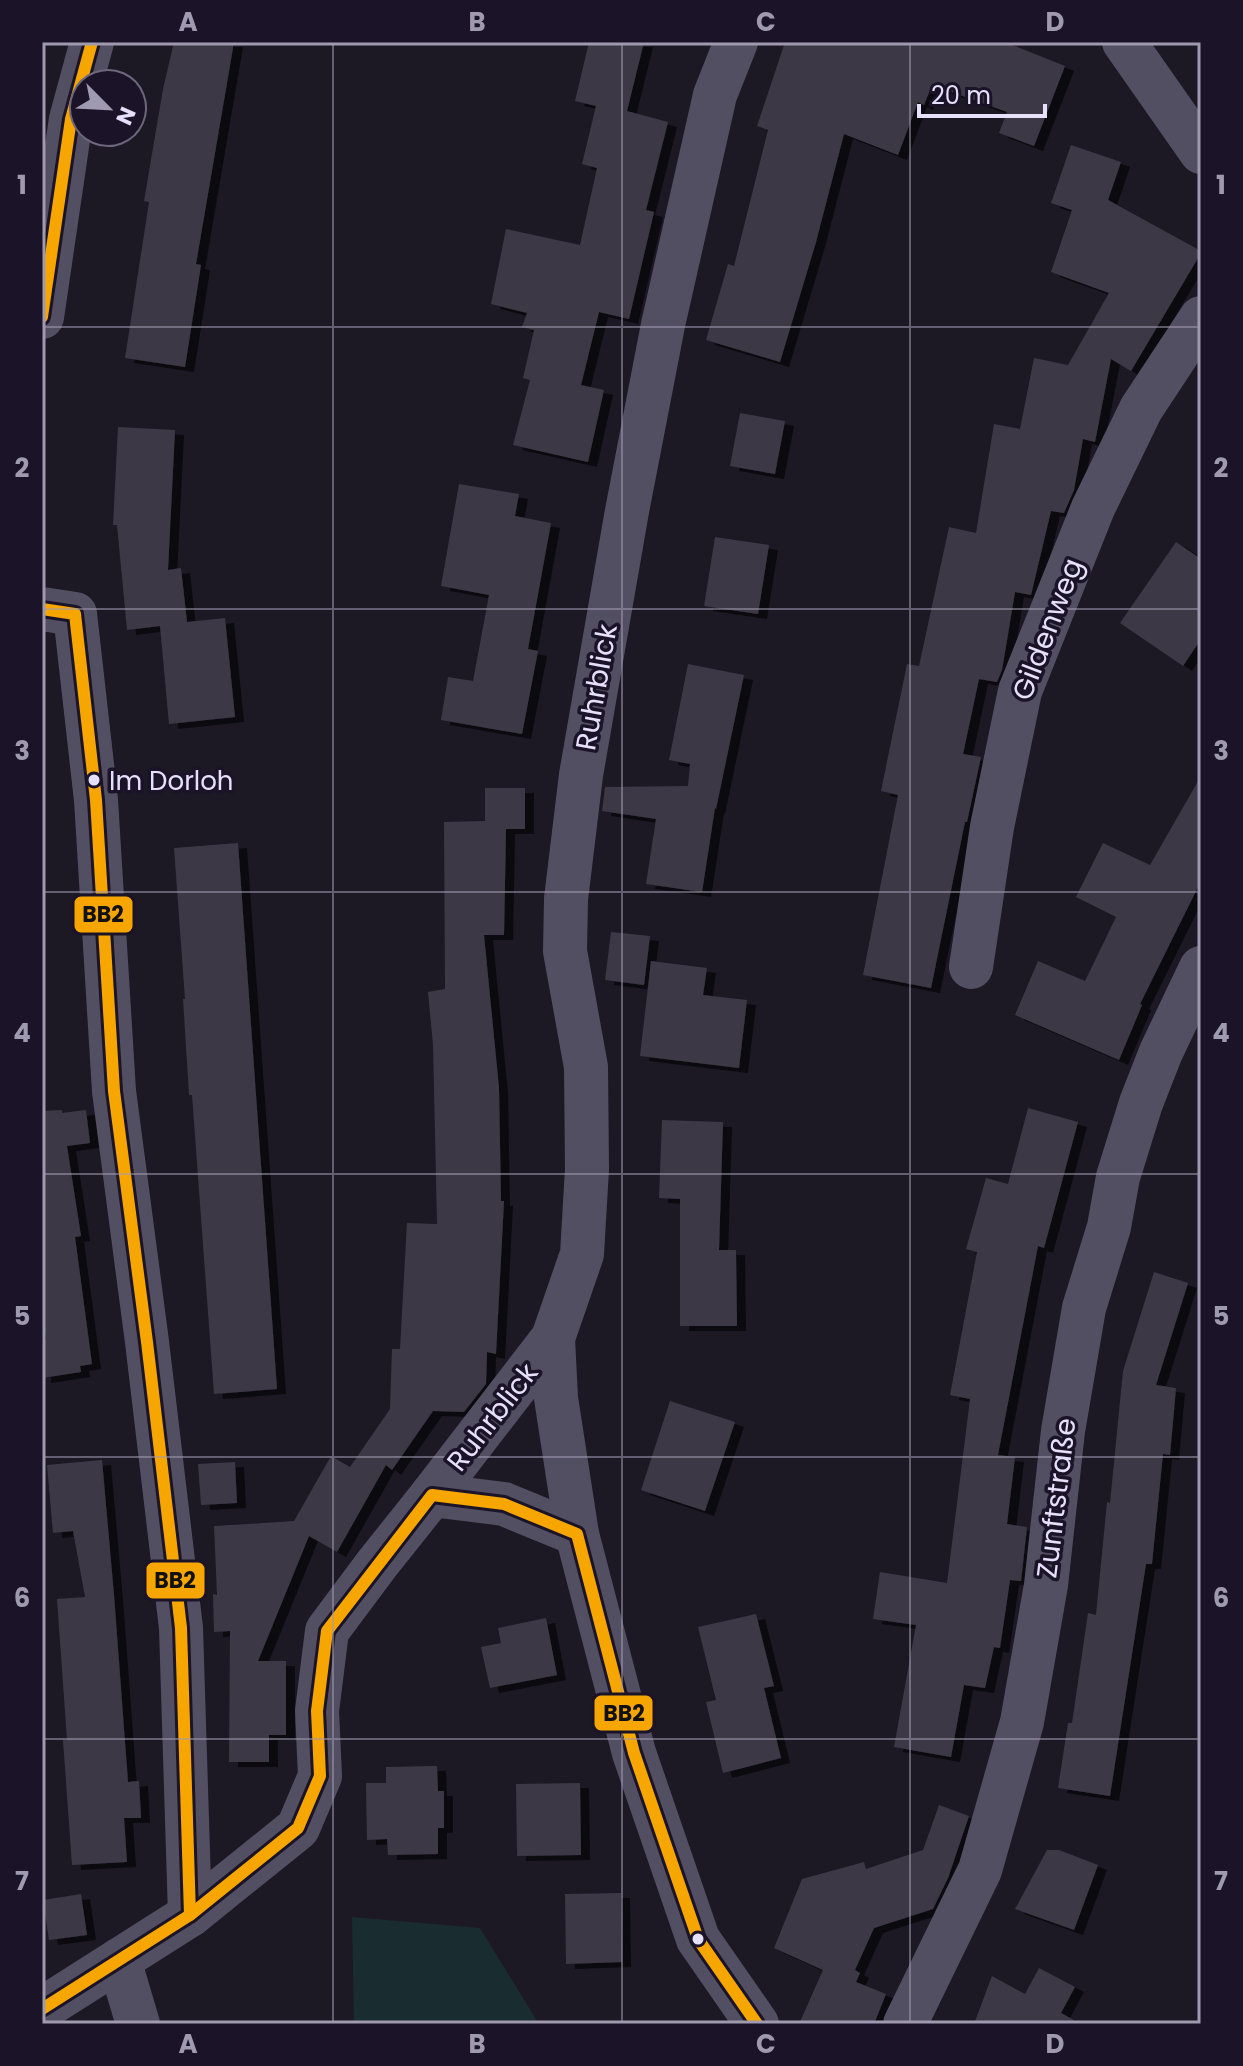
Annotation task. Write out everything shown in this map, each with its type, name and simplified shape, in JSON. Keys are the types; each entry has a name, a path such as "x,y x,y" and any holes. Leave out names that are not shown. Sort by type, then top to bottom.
{"street":[{"path":"42,317 71,119 92,42"},
{"name":"Ruhrblick","path":"42,2009 190,1915 298,1828 320,1776 317,1711 327,1631 553,1338 582,1254 587,1169 586,1067 565,951 566,899 581,775 663,325 715,95 736,42"},
{"path":"1124,42 1201,152"},
{"name":"Gildenweg","path":"971,967 992,827 1020,691 1093,508 1134,423 1201,318"},
{"path":"42,609 75,614 92,764 114,1091 181,1628 190,1915"},
{"name":"Zunftstraße","path":"905,2024 980,1870 1018,1737 1046,1585 1063,1431 1084,1308 1141,1103 1161,1052 1201,968"},
{"name":"Ruhrblick","path":"553,1338 556,1398 577,1534 634,1753 698,1939 757,2024"},
{"path":"432,1495 504,1504 577,1534"},
{"path":"119,1960 138,2024"}],"green space":[{"path":"352,1917 480,1928 539,2024 354,2024"}],"building":[{"path":"174,42 234,42 196,264 201,265 185,367 125,358 149,202 144,201"},
{"path":"589,42 644,42 627,111 668,122 646,210 654,212 629,319 599,312 581,385 604,390 588,462 513,445 530,380 523,378 534,330 522,327 527,313 491,304 506,229 580,245 597,168 582,164 596,106 575,101"},
{"path":"785,42 1005,42 1065,66 1034,146 999,133 1007,112 932,85 924,105 918,102 898,155 844,134 780,362 706,340 728,264 734,266 768,130 757,126"},
{"path":"1071,145 1121,162 1108,200 1201,253 1131,371 1111,359 1095,442 1083,439 1074,490 1064,513 1051,511 1031,595 1015,592 1002,670 997,682 979,679 963,754 981,757 931,988 863,975 898,795 881,791 907,664 919,666 949,527 976,533 994,424 1020,429 1034,358 1068,365 1109,293 1051,272 1072,210 1051,203"},
{"path":"740,413 785,421 775,474 730,466"},
{"path":"118,427 175,430 168,570 181,568 187,622 225,618 235,717 169,724 160,626 127,630 117,525 113,525"},
{"path":"459,484 519,494 515,516 551,523 528,649 538,651 522,734 441,720 448,677 473,681 489,595 441,586"},
{"path":"715,537 769,545 758,614 704,606"},
{"path":"1176,542 1201,559 1201,639 1183,666 1120,623"},
{"path":"688,664 744,675 715,808 702,892 646,884 656,819 602,811 605,787 688,786 690,764 669,760"},
{"path":"1201,776 1201,881 1140,1004 1119,1060 1015,1015 1038,961 1085,981 1116,917 1076,897 1103,843 1150,865"},
{"path":"485,788 525,788 525,829 506,829 504,935 484,935 499,1088 501,1201 504,1201 496,1354 487,1352 486,1384 464,1412 433,1411 392,1470 386,1465 337,1552 309,1536 258,1661 286,1661 286,1735 269,1735 269,1762 229,1762 230,1631 214,1632 213,1594 217,1595 214,1526 294,1521 331,1456 350,1467 390,1409 392,1349 400,1349 407,1223 437,1224 433,1045 428,992 445,989 444,822 485,821"},
{"path":"238,843 277,1389 214,1394 192,1095 189,1095 174,848"},
{"path":"611,932 650,936 644,985 605,980"},
{"path":"651,961 707,968 703,995 747,1000 739,1068 640,1056"},
{"path":"1028,1108 1078,1122 1044,1248 1038,1246 998,1455 1015,1457 1007,1524 1027,1527 1021,1581 1010,1580 1000,1648 994,1647 985,1688 964,1685 951,1757 894,1747 916,1625 873,1619 880,1572 947,1583 970,1399 950,1395 977,1252 966,1249 986,1178 1008,1184"},
{"path":"62,1110 62,1113 86,1110 90,1143 67,1146 81,1236 75,1237 92,1364 80,1366 81,1372 42,1378 42,1340 46,1340 42,1304 42,1111"},
{"path":"662,1120 723,1122 719,1250 736,1250 737,1326 680,1326 680,1199 659,1198"},
{"path":"1154,1272 1188,1283 1156,1385 1176,1388 1170,1455 1163,1454 1152,1564 1146,1564 1110,1796 1058,1788 1068,1723 1072,1723 1088,1613 1096,1615 1123,1371"},
{"path":"670,1401 735,1422 705,1511 641,1490"},
{"path":"102,1460 128,1782 139,1781 141,1818 124,1818 127,1862 72,1865 57,1599 85,1597 73,1531 53,1533 47,1465"},
{"path":"235,1462 237,1503 201,1505 198,1464"},
{"path":"756,1614 774,1686 764,1688 781,1758 723,1773 706,1702 716,1700 698,1627"},
{"path":"546,1618 557,1675 490,1688 481,1647 501,1643 498,1628"},
{"path":"437,1766 438,1791 444,1791 444,1828 438,1828 438,1854 388,1855 387,1839 367,1840 366,1783 386,1783 386,1767"},
{"path":"580,1783 581,1855 517,1856 516,1784"},
{"path":"939,1805 969,1816 948,1878 933,1909 874,1928 855,1970 860,1973 856,1982 886,1994 874,2024 799,2024 823,1970 774,1948 802,1879 864,1862 866,1869 923,1850"},
{"path":"1047,1850 1059,1850 1098,1865 1074,1930 1015,1909"},
{"path":"621,1893 622,1962 566,1964 565,1894"},
{"path":"81,1894 87,1935 49,1940 43,1900"},
{"path":"1039,1968 1075,1987 1061,2013 1081,2024 974,2024 992,1976 1025,1994"}],"transit line":[{"name":"BB2","path":"42,317 71,119 92,42"},
{"name":"BB2","path":"42,609 75,614 96,800 114,1091 181,1628 190,1915"},
{"name":"BB2","path":"42,2009 190,1915 298,1828 320,1776 317,1711 327,1631 432,1495 504,1504 577,1534 634,1753 698,1939 757,2024"}],"place":[{"name":"Im Dorloh","path":"94,780"}]}
